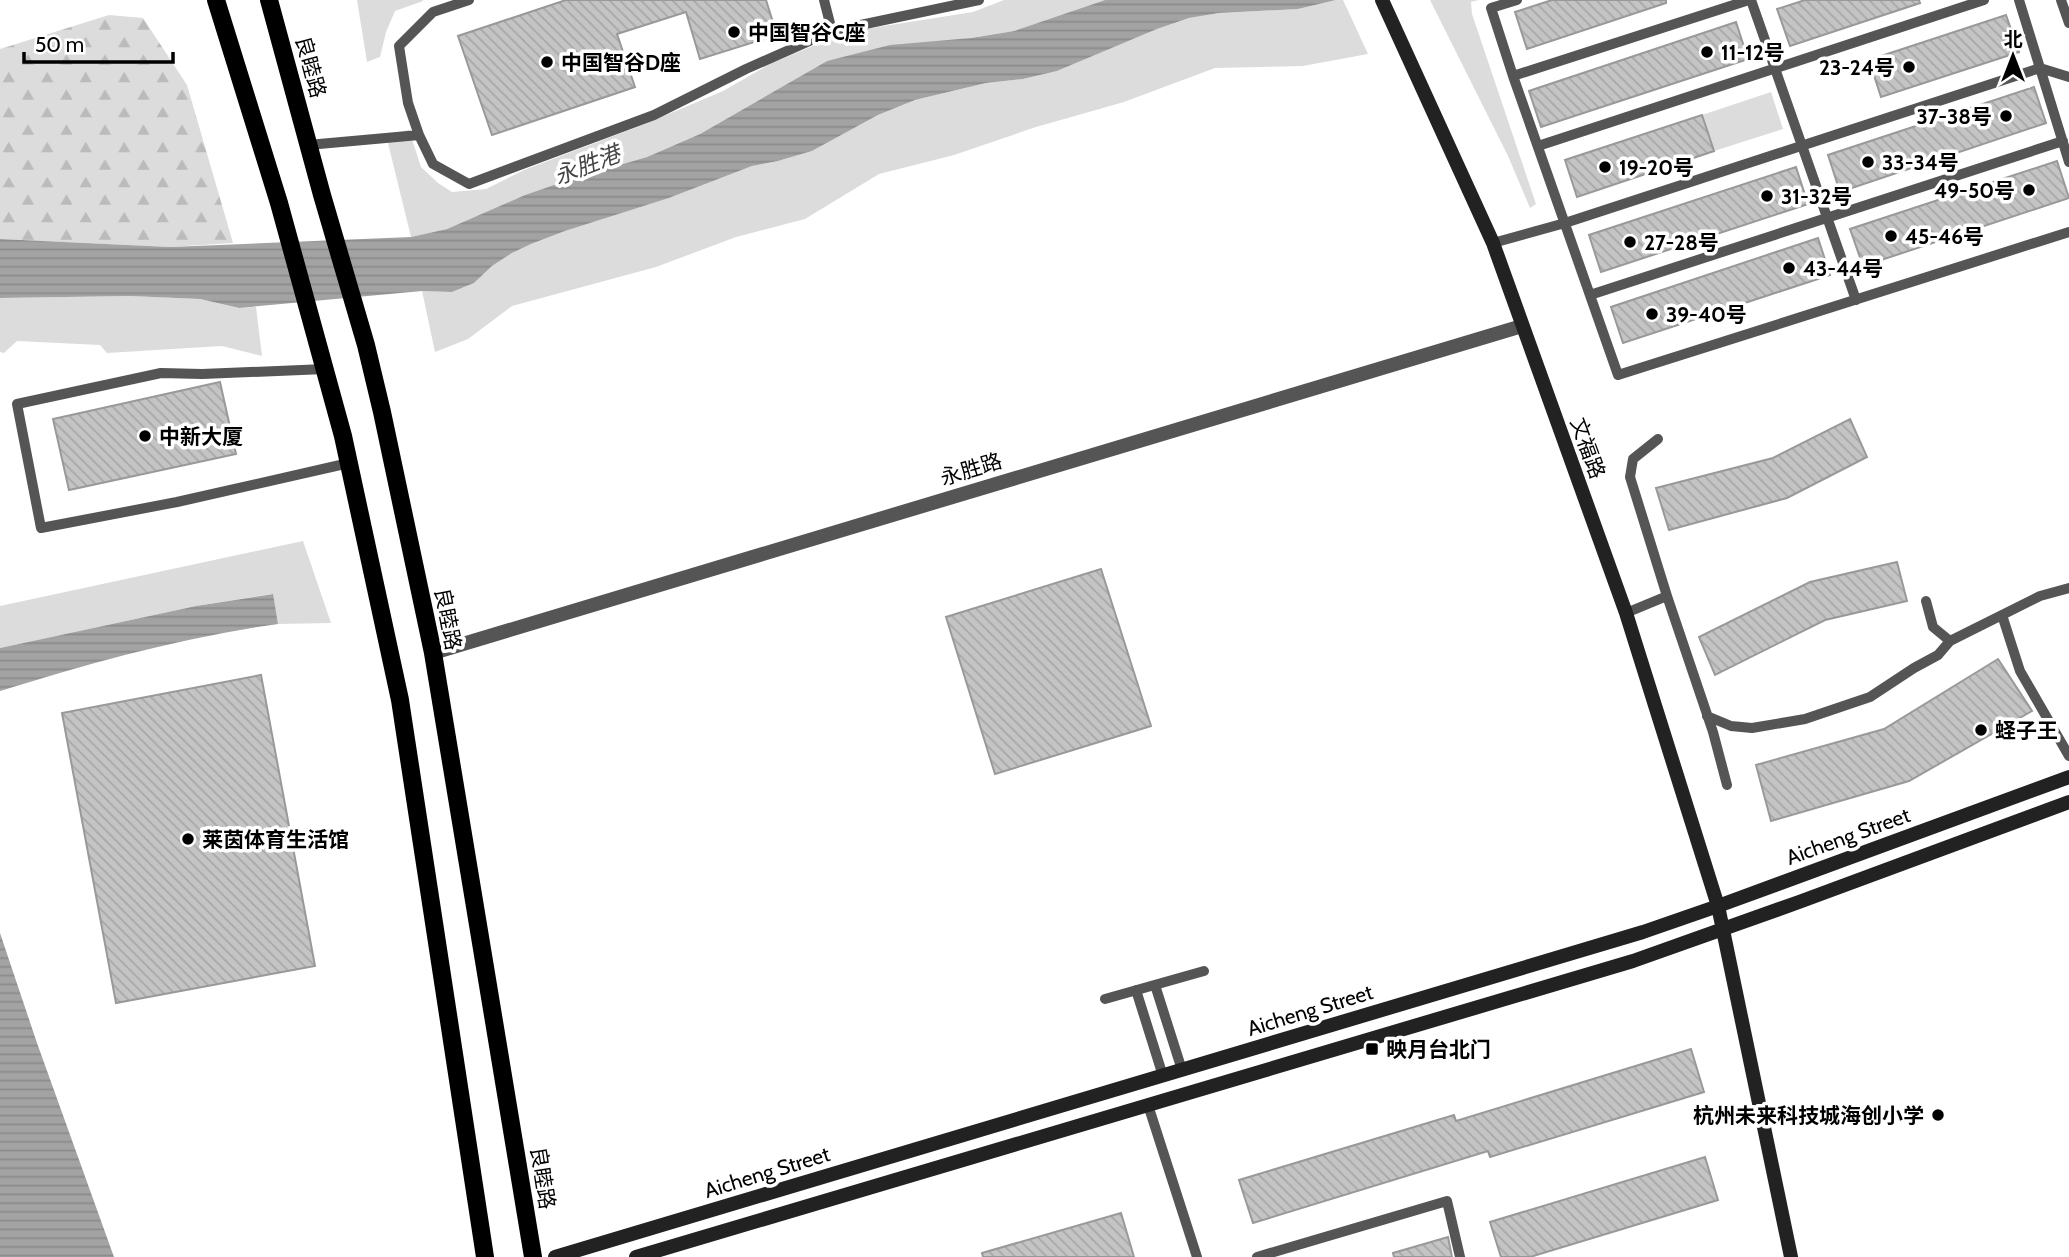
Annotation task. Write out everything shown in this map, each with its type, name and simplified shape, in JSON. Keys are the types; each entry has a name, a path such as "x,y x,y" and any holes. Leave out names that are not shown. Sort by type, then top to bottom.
{"main road":[{"path":"216,0 279,202 320,348 349,463 400,700 485,1257"},
{"name":"良睦路","path":"269,0 366,345 433,653 533,1257"}],"street":[{"name":"文福路","path":"1382,0 1493,243 1626,612 1718,906 1791,1257"},
{"name":"永胜路","path":"433,653 1522,326"},
{"name":"Aicheng Street","path":"555,1257 1643,932 2069,777"},
{"name":"Aicheng Street","path":"636,1257 1633,961 2069,802"}],"lane":[{"path":"469,0 433,12 399,46 408,103 433,164 470,184 654,115 746,69 832,31 979,0"},
{"path":"824,0 832,31"},
{"path":"1517,0 1491,8 1618,375 2069,232"},
{"path":"1513,76 1750,0 1856,300"},
{"path":"1538,146 1984,0"},
{"path":"2019,0 2069,162"},
{"path":"2061,0 2069,23"},
{"path":"1493,243 1565,223 2040,68 2069,77"},
{"path":"308,145 419,135"},
{"path":"1590,295 2063,141"},
{"path":"325,369 161,373 17,404 41,528 177,502 349,463"},
{"path":"1658,439 1633,459 1630,477 1727,785"},
{"path":"1707,716 1731,726 1752,728 1805,719 1870,697 1938,655 1950,640 2040,596 2069,588"},
{"path":"1626,612 1667,596"},
{"path":"1926,601 1933,627 1950,640"},
{"path":"2002,615 2020,670 2069,756"},
{"path":"1105,999 1204,971"},
{"path":"1155,985 1181,1070"},
{"path":"1136,990 1163,1076"},
{"path":"1148,1105 1197,1257"},
{"path":"1257,1257 1447,1201 1460,1257"}],"green space":[{"path":"357,0 423,1 395,11 380,57 367,62"},
{"path":"1004,0 1105,0 1014,31 827,61 700,134 647,157 525,195 447,229 411,237 386,135 409,130 421,167 452,192 486,189 524,170 723,91 770,64 846,32 973,12"},
{"path":"1343,0 1368,54 1303,66 1215,68 1124,102 1036,127 954,155 879,174 805,219 736,237 656,267 512,306 468,339 435,352 422,291 452,292 474,283 492,266 531,244 669,198 752,166 812,151 878,115 915,100 986,83 1023,79 1057,71 1189,18 1219,13 1298,9"},
{"path":"1430,0 1479,0 1471,2 1472,14 1536,204 1530,208 1508,156"},
{"path":"109,15 143,18 187,85 233,243 170,247 0,239 0,49"},
{"path":"1771,92 1783,129 1714,151 1702,115"},
{"path":"130,296 200,299 238,308 256,307 262,356 222,346 107,353 100,345 17,341 4,353 0,352 0,298"},
{"path":"303,541 331,623 278,624 272,594 196,606 0,648 0,606"}],"shaded area":[{"path":"1105,0 1336,0 1298,9 1219,13 1189,18 1057,71 1023,79 986,83 915,100 878,115 812,151 752,166 669,198 531,244 492,266 474,283 452,292 422,291 239,308 200,299 130,296 0,298 0,239 170,247 411,237 447,229 525,195 647,157 700,134 827,61 890,45 971,38 1014,31"},
{"path":"273,594 278,624 207,636 138,652 0,691 0,648 196,606"},
{"path":"0,933 37,1043 114,1257 0,1257"}],"building":[{"name":"中国智谷D座","path":"566,0 766,0 777,35 700,59 686,12 617,34 635,87 492,135 458,36"},
{"path":"1552,0 1666,0 1666,3 1527,49 1515,12"},
{"path":"1805,0 1919,0 1920,3 1790,46 1777,9"},
{"path":"2006,15 2019,52 1881,97 1869,60"},
{"path":"1736,22 1748,59 1541,127 1529,91"},
{"path":"2034,87 2046,123 1840,192 1828,155"},
{"path":"1702,115 1714,151 1577,197 1565,160"},
{"path":"2057,161 2069,198 1863,266 1850,229"},
{"path":"1796,167 1808,204 1601,272 1589,235"},
{"path":"1818,238 1830,275 1623,343 1611,307"},
{"name":"中新大厦","path":"220,382 236,454 69,490 53,419"},
{"path":"1850,419 1867,457 1787,498 1669,530 1656,488 1773,458"},
{"path":"1897,562 1907,601 1825,620 1715,675 1699,637 1810,582"},
{"path":"1101,569 1151,726 995,774 946,617"},
{"path":"1998,659 2032,711 1909,781 1771,821 1756,765 1884,729"},
{"name":"莱茵体育生活馆","path":"261,675 315,966 116,1003 62,713"},
{"path":"1691,1049 1704,1092 1490,1157 1488,1151 1253,1223 1239,1180 1454,1115 1456,1121"},
{"path":"1705,1157 1718,1200 1530,1257 1501,1257 1490,1222"},
{"path":"1121,1213 1134,1257 983,1257 982,1253"},
{"path":"1448,1237 1452,1257 1394,1257 1393,1253"}],"place":[{"name":"中国智谷C座","path":"734,32"},
{"name":"11-12号","path":"1707,52"},
{"name":"中国智谷D座","path":"547,62"},
{"name":"23-24号","path":"1909,67"},
{"name":"37-38号","path":"2006,116"},
{"name":"33-34号","path":"1868,162"},
{"name":"19-20号","path":"1605,167"},
{"name":"49-50号","path":"2029,190"},
{"name":"31-32号","path":"1767,196"},
{"name":"45-46号","path":"1891,236"},
{"name":"27-28号","path":"1630,242"},
{"name":"43-44号","path":"1789,268"},
{"name":"39-40号","path":"1652,314"},
{"name":"中新大厦","path":"145,436"},
{"name":"蛏子王","path":"1981,730"},
{"name":"莱茵体育生活馆","path":"188,839"},
{"name":"映月台北门","path":"1372,1049"},
{"name":"杭州未来科技城海创小学","path":"1938,1115"}],"water label":[{"name":"永胜港","path":"587,165"}]}
